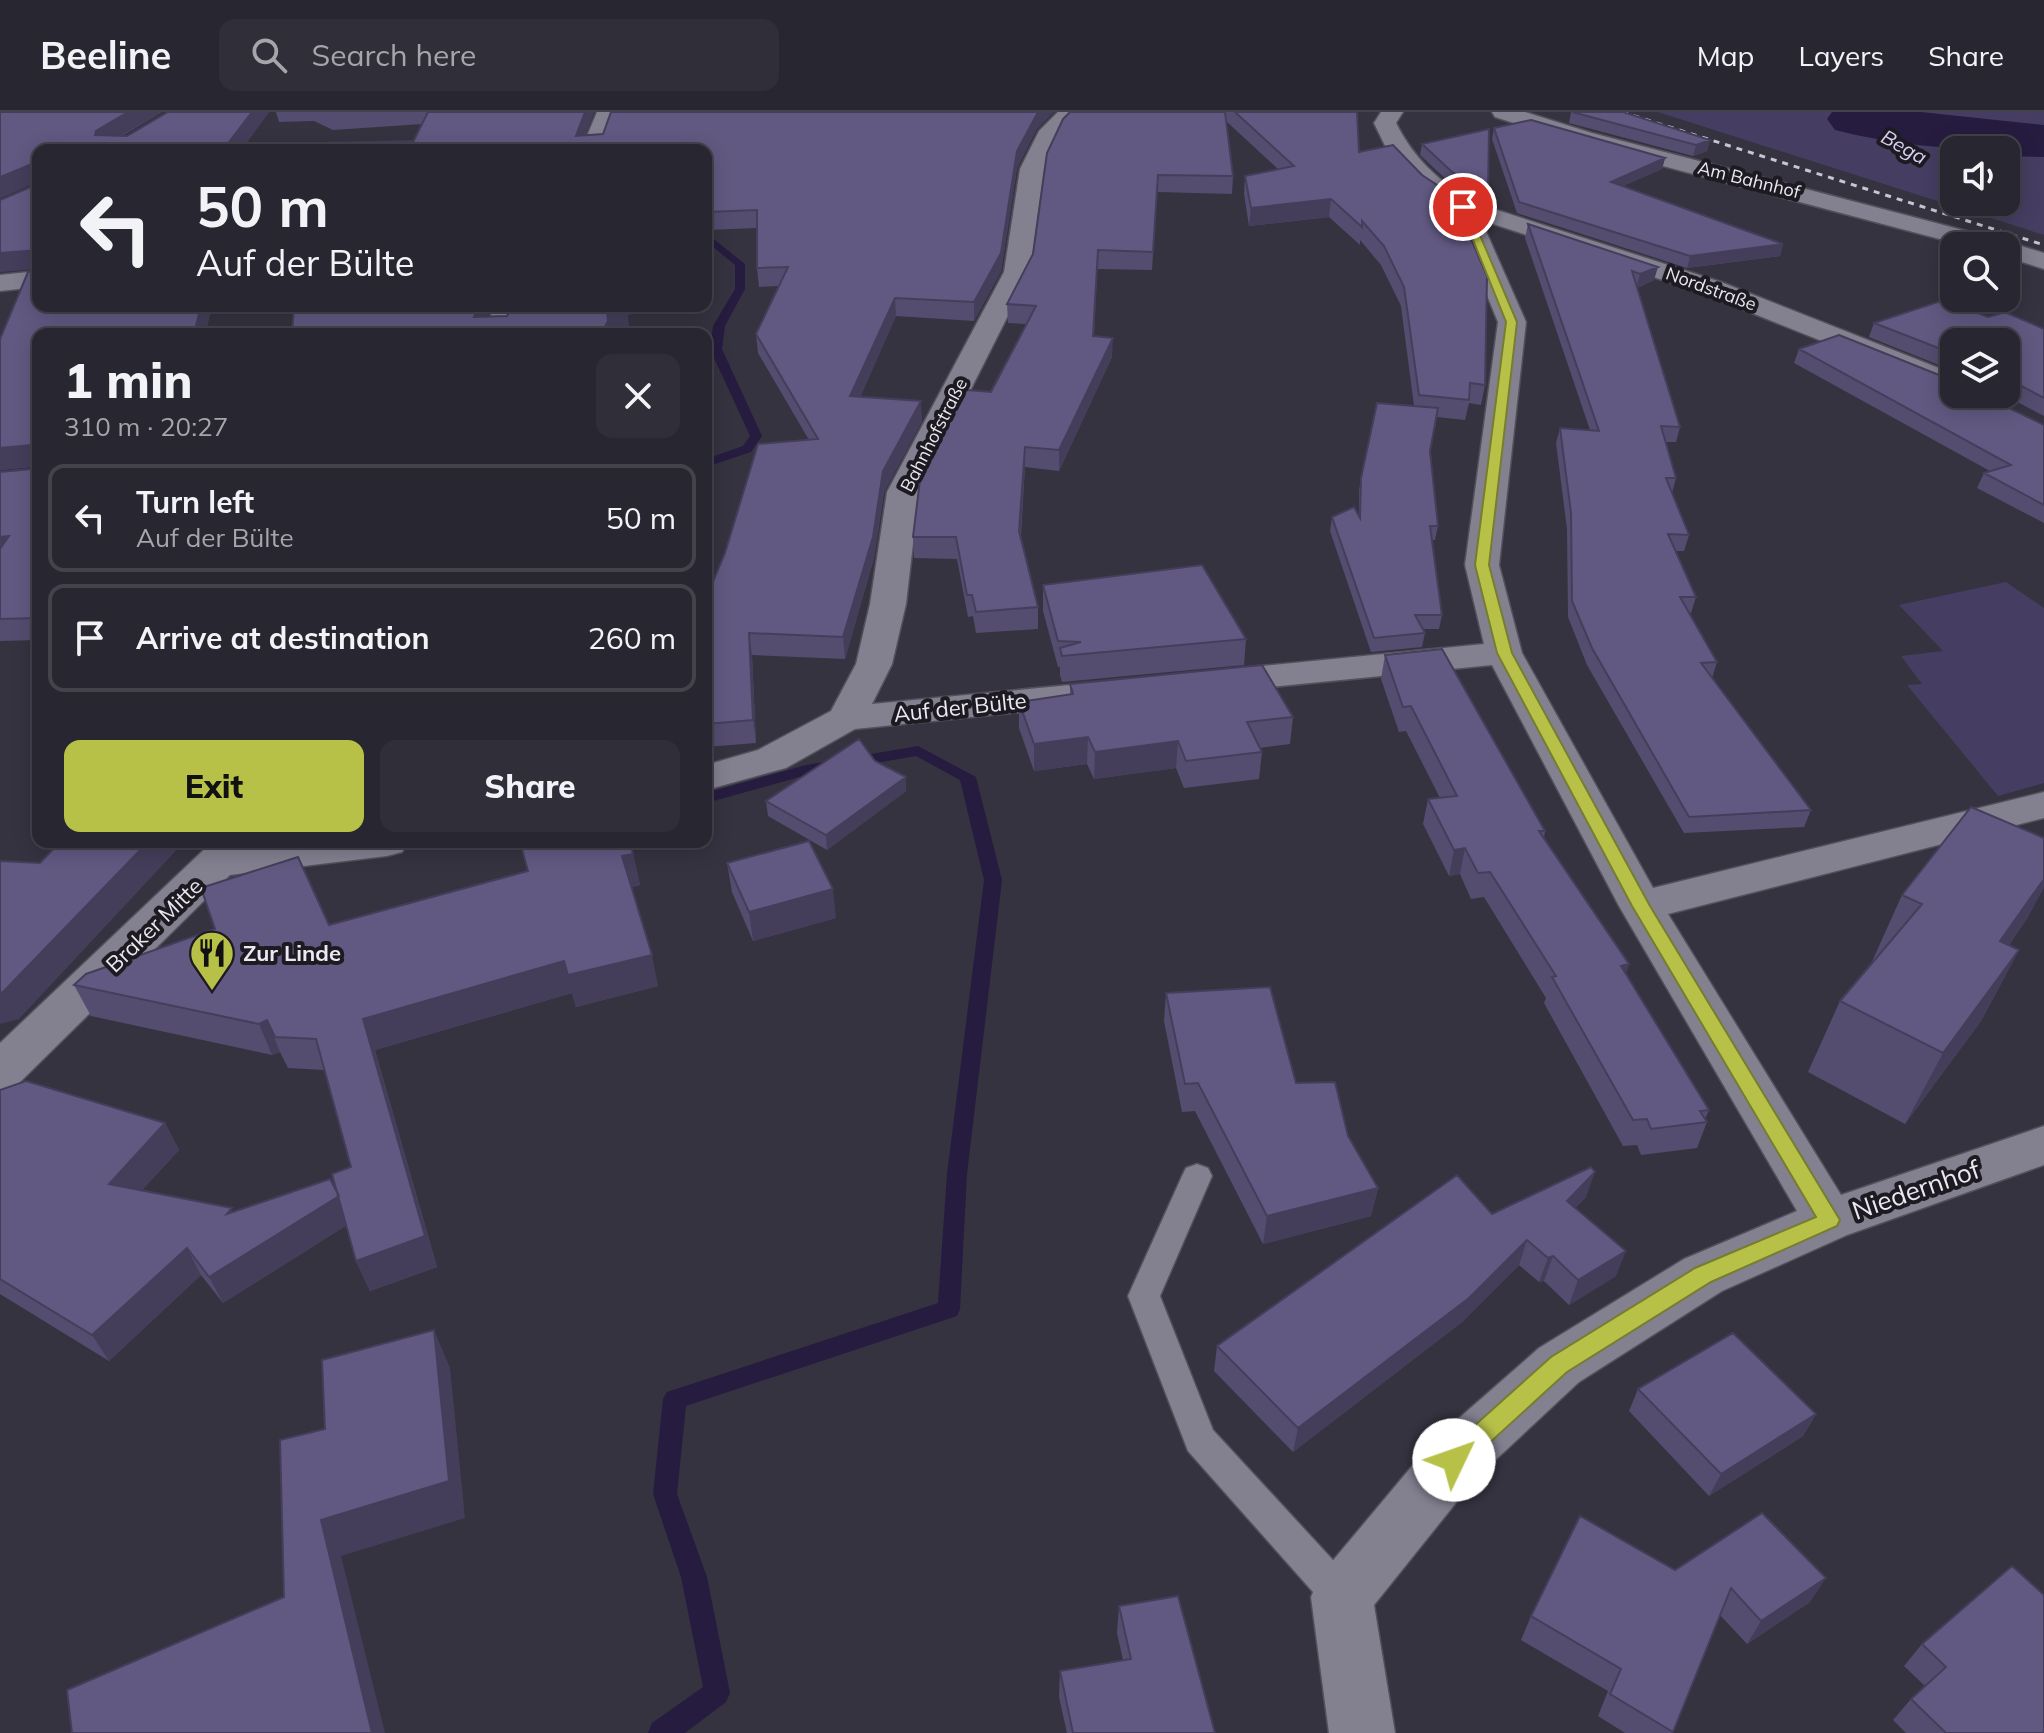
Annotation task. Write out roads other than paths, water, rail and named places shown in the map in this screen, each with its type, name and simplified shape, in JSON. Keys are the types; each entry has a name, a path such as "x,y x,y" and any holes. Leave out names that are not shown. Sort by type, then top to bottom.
{"street":[{"path":"595,144 608,112"},
{"name":"Bahnhofstraße","path":"846,718 874,664 888,604 903,492 1017,272 1032,169 1050,131 1071,112"},
{"path":"1392,112 1385,123 1399,153 1430,185 1463,207 1512,322 1482,565 1504,653 1641,906 1829,1220"},
{"name":"Am Bahnhof","path":"1503,112 1584,138 1943,232"},
{"name":"Nordstraße","path":"1463,207 1577,239 1862,345 1940,379"},
{"path":"2020,253 2044,261"},
{"path":"0,283 32,280"},
{"path":"1175,686 1504,653"},
{"name":"Auf der Bülte","path":"846,718 1128,690"},
{"path":"712,776 772,759 846,718"},
{"path":"1641,906 2044,805"},
{"path":"227,853 300,848"},
{"name":"Braker Mitte","path":"0,1072 227,853"},
{"name":"Niedernhof","path":"1342,1597 1454,1460 1559,1365 1703,1275 1829,1220 2044,1145"},
{"path":"1342,1597 1362,1733"}],"lane":[{"path":"1197,1176 1144,1296 1200,1440 1342,1597"}],"waterway":[{"name":"Bega","path":"1854,119 2001,139 2044,141"},
{"path":"712,241 740,264 740,289 719,326 716,349 756,436 747,449 712,461"},
{"path":"662,1733 717,1693 694,1577 665,1494 675,1399 949,1309 957,1174 993,880 968,777 918,751 806,770 712,796"}],"railway":[{"path":"1622,112 2044,245"}],"place":[{"name":"Zur Linde","path":"212,992"}]}
